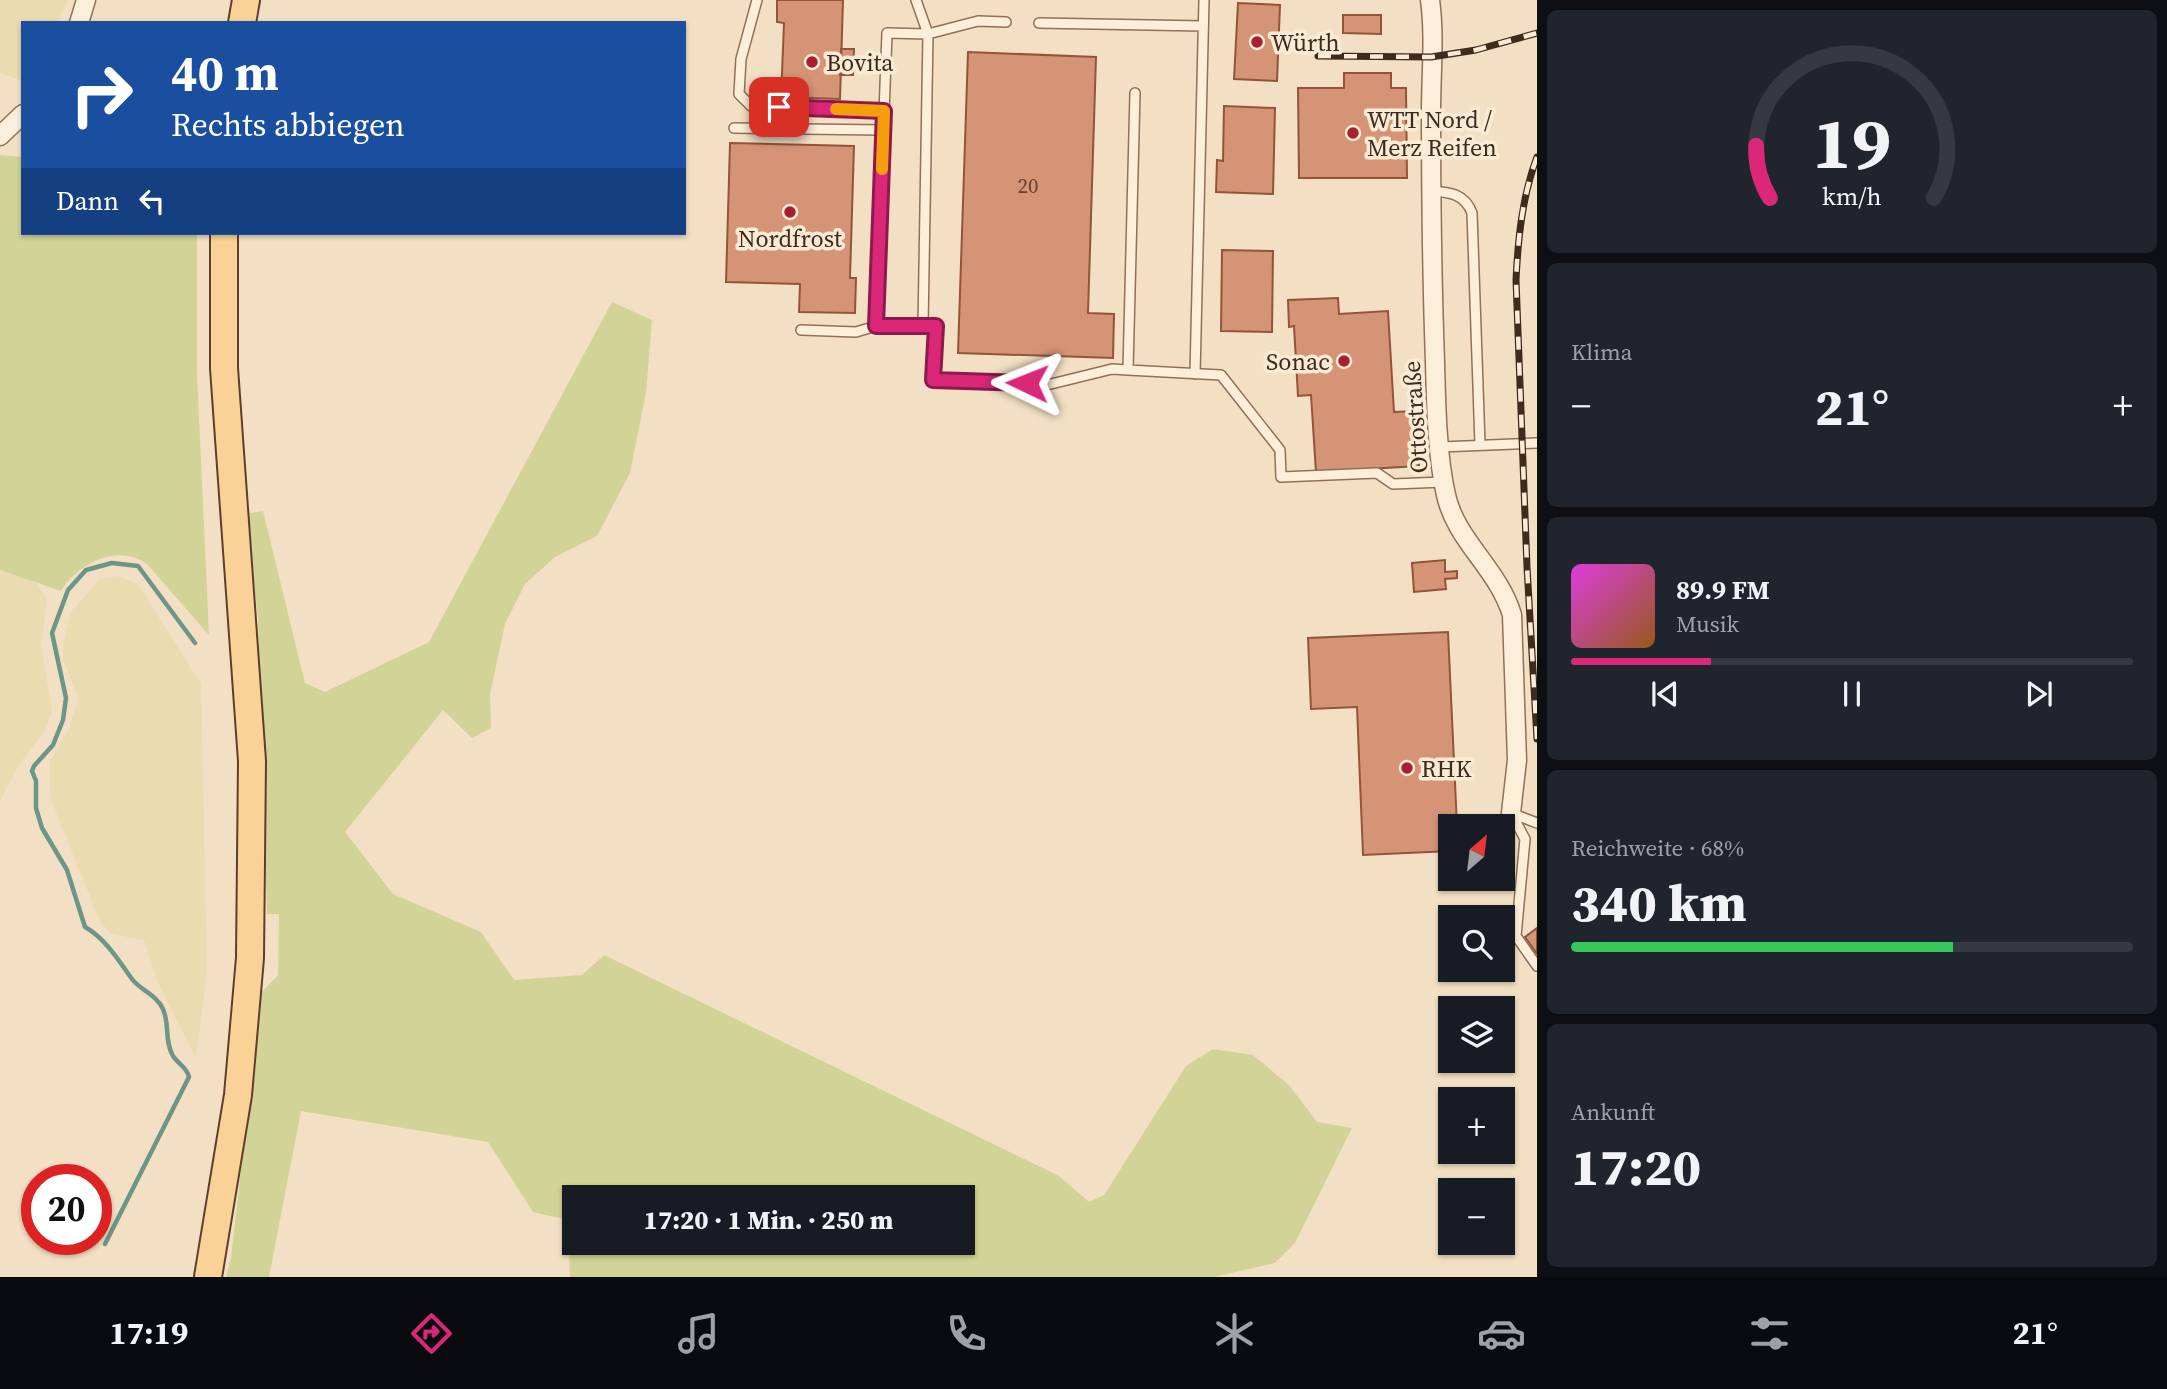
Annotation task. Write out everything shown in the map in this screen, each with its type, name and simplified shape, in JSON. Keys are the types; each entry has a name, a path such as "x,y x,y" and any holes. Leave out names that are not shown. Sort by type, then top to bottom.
{"main road":[{"path":"242,21 246,0"},
{"path":"208,1277 238,1095 250,958 252,761 224,368 224,235"}],"street":[{"path":"80,21 86,0"},
{"name":"Ottostraße","path":"1430,0 1432,298 1436,401 1444,482 1455,522 1495,576 1512,615 1517,760 1511,813"}],"lane":[{"path":"757,0 741,59 739,94 751,106 884,111"},
{"path":"916,0 929,34 923,326"},
{"path":"1195,374 1204,0"},
{"path":"876,326 887,33 929,34 978,21 1006,22"},
{"path":"1039,23 1203,26"},
{"path":"1128,370 1135,93"},
{"path":"734,128 883,130"},
{"path":"1431,191 1458,195 1469,205 1472,214 1480,444"},
{"path":"801,330 856,332 876,326 936,326 933,380 1051,384 1112,369 1221,375 1280,450 1281,477 1377,473 1393,484 1444,482"},
{"path":"1441,447 1537,443"},
{"path":"1511,813 1537,823"},
{"path":"1511,813 1525,839 1516,936 1537,966"}],"shaded area":[{"path":"0,0 67,0 59,21 21,21 21,80 0,73"},
{"path":"0,570 35,581 47,599 41,646 52,712 44,733 21,761 0,801"},
{"path":"117,576 137,583 201,684 207,971 196,1059 158,983 144,940 111,934 99,919 50,797 50,760 69,729 78,698 63,659 64,640 71,612 100,579"}],"green space":[{"path":"0,155 21,157 21,235 197,235 197,373 209,635 147,564 136,558 124,555 100,559 78,572 61,591 0,570"},
{"path":"612,302 652,320 646,393 630,473 597,536 555,557 525,584 505,624 490,694 491,728 472,738 443,710 345,832 393,894 481,932 514,980 582,975 604,955 1059,1176 1089,1202 1104,1195 1186,1066 1213,1049 1253,1055 1289,1085 1317,1122 1352,1128 1295,1243 1275,1263 1214,1277 570,1277 569,1255 975,1255 975,1185 562,1185 562,1219 533,1212 488,1142 301,1111 269,1277 226,1277 231,1258 261,993 278,975 279,914 267,914 258,619 246,514 263,511 305,683 325,692 429,642"}],"building":[{"name":"Bovita","path":"777,0 843,0 840,99 781,97 784,23 777,22"},
{"name":"Würth","path":"1238,3 1280,5 1277,81 1234,79"},
{"path":"1343,15 1381,15 1381,34 1343,33"},
{"path":"841,49 854,49 853,75 840,75"},
{"path":"968,52 1096,57 1088,313 1114,314 1113,358 958,353"},
{"name":"WTT Nord / Merz Reifen","path":"1344,73 1391,73 1391,88 1406,88 1407,178 1299,178 1298,88 1344,88"},
{"path":"1224,106 1275,108 1273,194 1216,192 1217,160 1223,161"},
{"name":"Nordfrost","path":"730,143 854,146 850,278 856,278 855,313 799,312 800,284 726,282"},
{"path":"1222,250 1273,251 1272,332 1221,331"},
{"name":"Sonac","path":"1338,298 1339,314 1388,311 1394,412 1416,411 1419,466 1316,472 1311,395 1298,396 1294,326 1289,327 1288,300"},
{"path":"1445,560 1445,572 1457,571 1457,578 1445,579 1446,589 1414,592 1412,563"},
{"name":"RHK","path":"1448,632 1456,814 1438,814 1438,852 1363,855 1357,707 1311,709 1308,638"},
{"path":"1537,928 1537,954 1525,937"}],"waterway":[{"path":"112,1230 189,1077 170,1050 165,1015 160,1004 135,983 105,944 85,927 67,870 42,828 36,808 36,781 32,771 53,745 63,720 66,698 52,633 68,590 86,570 112,563 138,566 195,643"}],"railway":[{"path":"1318,56 1431,57 1476,50 1537,33"},
{"path":"1537,157 1522,218 1516,280 1527,567 1537,739"}],"slow traffic":[{"path":"836,109 884,111 882,169"}],"place":[{"name":"Würth","path":"1257,42"},
{"name":"Bovita","path":"812,62"},
{"name":"WTT Nord / Merz Reifen","path":"1353,133"},
{"name":"Nordfrost","path":"790,212"},
{"name":"Sonac","path":"1344,361"},
{"name":"RHK","path":"1407,768"}],"route":[{"path":"779,107 884,111 876,326 936,326 933,380 1027,383"}]}
